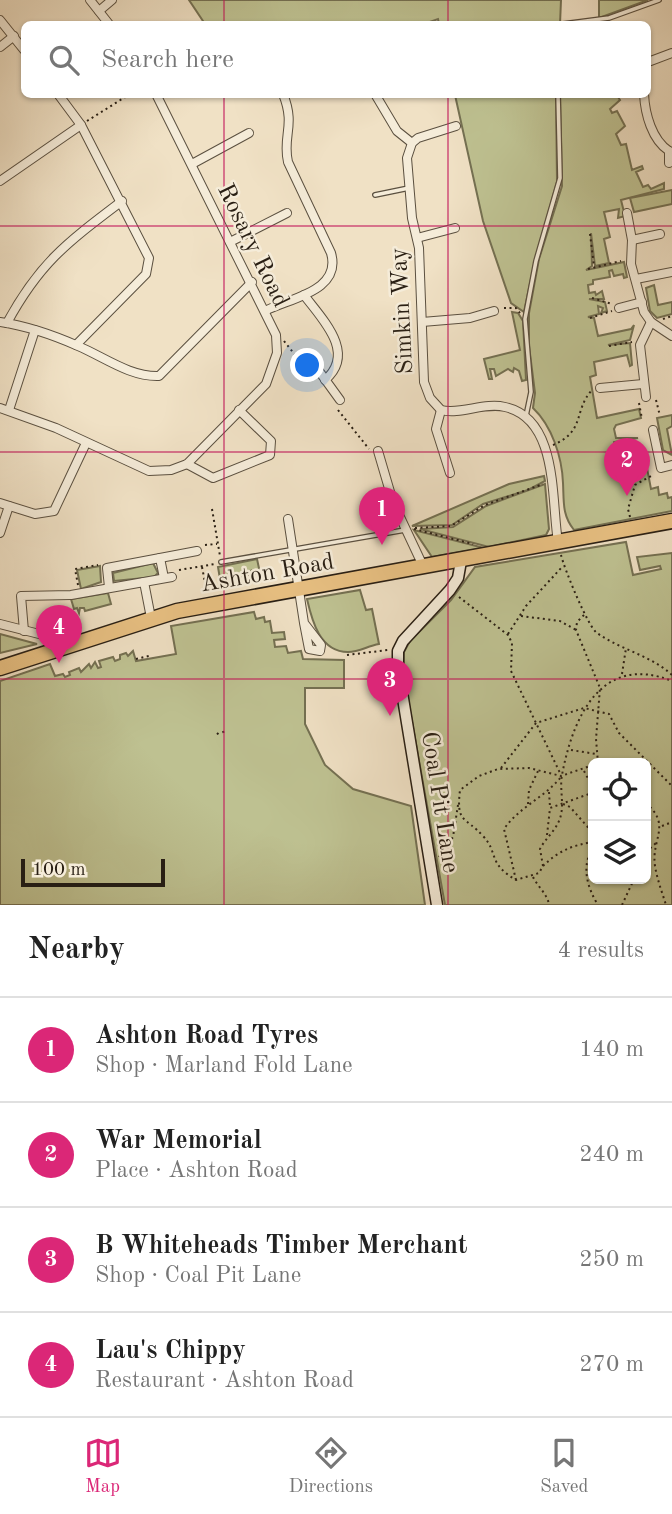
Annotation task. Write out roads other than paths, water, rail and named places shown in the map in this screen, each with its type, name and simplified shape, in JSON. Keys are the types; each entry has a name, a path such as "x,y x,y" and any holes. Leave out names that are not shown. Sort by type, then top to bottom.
{"highway":[{"name":"Ashton Road","path":"0,668 151,618 672,521"}],"street":[{"path":"90,0 107,21"},
{"path":"99,11 112,0"},
{"path":"0,20 21,46"},
{"path":"0,47 14,36"},
{"path":"651,61 672,53"},
{"path":"61,98 80,125 122,201 149,258 146,274 76,345"},
{"name":"Rosary Road","path":"158,98 276,335 273,369 266,384 187,464"},
{"path":"265,311 304,295 328,280 333,260 288,162 286,152 291,122 284,98"},
{"path":"377,98 397,131 412,142 424,134 456,126"},
{"path":"645,98 650,123 661,144 671,150 668,163"},
{"path":"1,177 80,125"},
{"path":"440,130 443,140"},
{"path":"192,164 249,133"},
{"name":"Simkin Way","path":"412,142 407,158 411,218 417,238 426,389 441,410"},
{"path":"122,201 60,248 27,287 4,322 76,345 143,376 159,376 251,282"},
{"path":"627,213 632,240 631,264 642,303 651,322 672,336"},
{"path":"230,242 287,214"},
{"path":"417,238 441,227 455,228"},
{"path":"632,240 660,234"},
{"path":"636,279 672,272"},
{"path":"304,295 337,342 337,365 325,380"},
{"path":"619,308 642,303"},
{"path":"422,322 494,311"},
{"path":"646,398 640,345 651,322"},
{"path":"35,330 4,409 149,471 171,470 187,464 213,478 270,455 271,441 239,410"},
{"path":"319,371 340,400"},
{"path":"600,388 643,384"},
{"path":"450,473 441,458 436,429 441,410 496,406 526,416 538,429 550,470 558,542"},
{"path":"653,430 661,468 672,465"},
{"path":"0,533 5,504 35,514 54,511 86,443"},
{"path":"378,451 393,502 424,568"},
{"path":"288,519 304,623"},
{"path":"109,587 107,568 197,551"},
{"path":"24,631 21,596 80,593 166,576 160,558"},
{"name":"Coal Pit Lane","path":"437,905 398,668 398,651 403,640 450,590 462,568 461,561"},
{"path":"144,582 151,618"},
{"path":"0,624 47,636 56,649"}],"lane":[{"path":"586,21 609,18 659,0"},
{"path":"526,416 531,392 525,319 536,261 560,178 558,98"},
{"path":"375,195 409,188"},
{"path":"221,562 407,529"}],"place":[{"name":"War Memorial","path":"627,496"},
{"name":"Ashton Road Tyres","path":"382,545"},
{"name":"Lau's Chippy","path":"59,663"},
{"name":"B Whiteheads Timber Merchant","path":"390,716"}]}
